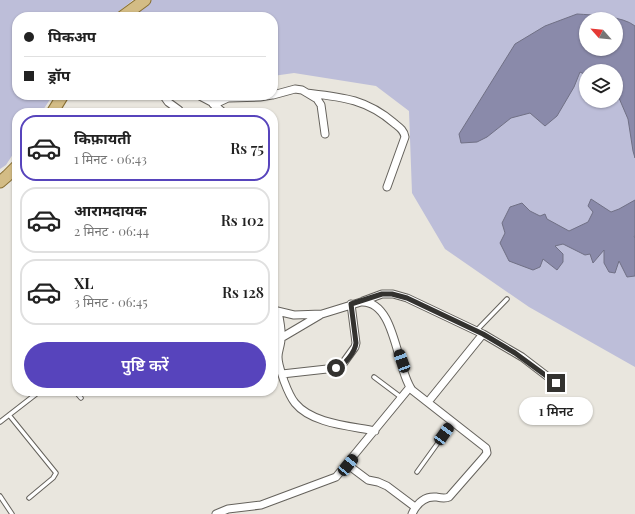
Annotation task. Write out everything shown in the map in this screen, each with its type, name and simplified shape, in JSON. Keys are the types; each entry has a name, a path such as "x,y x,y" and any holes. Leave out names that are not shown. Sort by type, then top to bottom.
{"main road":[{"path":"129,12 145,0"}],"street":[{"path":"278,94 294,89 302,90 320,103 324,134"},
{"path":"307,93 343,97 358,102 381,113 403,131 405,137 387,187"},
{"path":"167,100 176,108"},
{"path":"205,100 216,108"},
{"path":"218,108 229,100"},
{"path":"281,338 322,314 382,294 392,294 407,298 479,333 522,357 556,383"},
{"path":"361,302 374,304 385,316 410,387 486,448 486,453 447,499 432,497 427,498 418,503 412,514"},
{"path":"282,374 336,368 342,365 354,350 356,343 351,304"},
{"path":"278,312 294,315 322,314"},
{"path":"278,324 281,338 278,356 282,374 292,398 299,407 307,413 328,422 376,431"},
{"path":"428,402 479,333"},
{"path":"216,514 228,509 262,505 332,480 348,465 410,387"},
{"path":"348,465 368,480 387,486 415,507"}],"lane":[{"path":"479,333 507,299"},
{"path":"374,377 402,398"},
{"path":"0,422 34,396"},
{"path":"9,415 56,473 53,478 29,498"},
{"path":"417,472 453,422"},
{"path":"0,496 12,514"}],"shaded area":[{"path":"0,0 133,0 118,12 12,12 12,100 50,100 44,108 12,108 12,156 6,165 0,169"},
{"path":"150,0 635,0 635,367 529,307 445,249 412,193 409,111 376,86 294,73 278,75 278,12 134,12"},
{"path":"579,14 579,56 623,56 623,20 635,26 635,158 628,119 623,107 623,64 579,64 579,74 574,87 557,116 545,126 530,113 511,118 487,137 477,142 461,143 459,134 515,44 545,26"},
{"path":"591,199 611,212 635,200 635,276 627,277 619,261 615,273 609,272 604,263 604,250 593,263 590,254 585,255 563,244 555,246 563,254 563,262 557,270 543,259 540,267 533,270 509,261 500,243 505,233 502,223 510,207 522,203 530,211 540,216 545,214 547,219 569,231 588,222 593,212 588,206"}],"route":[{"path":"336,368 342,365 355,348 356,343 351,304 382,294 392,294 407,298 483,334 522,357 556,383"}]}
